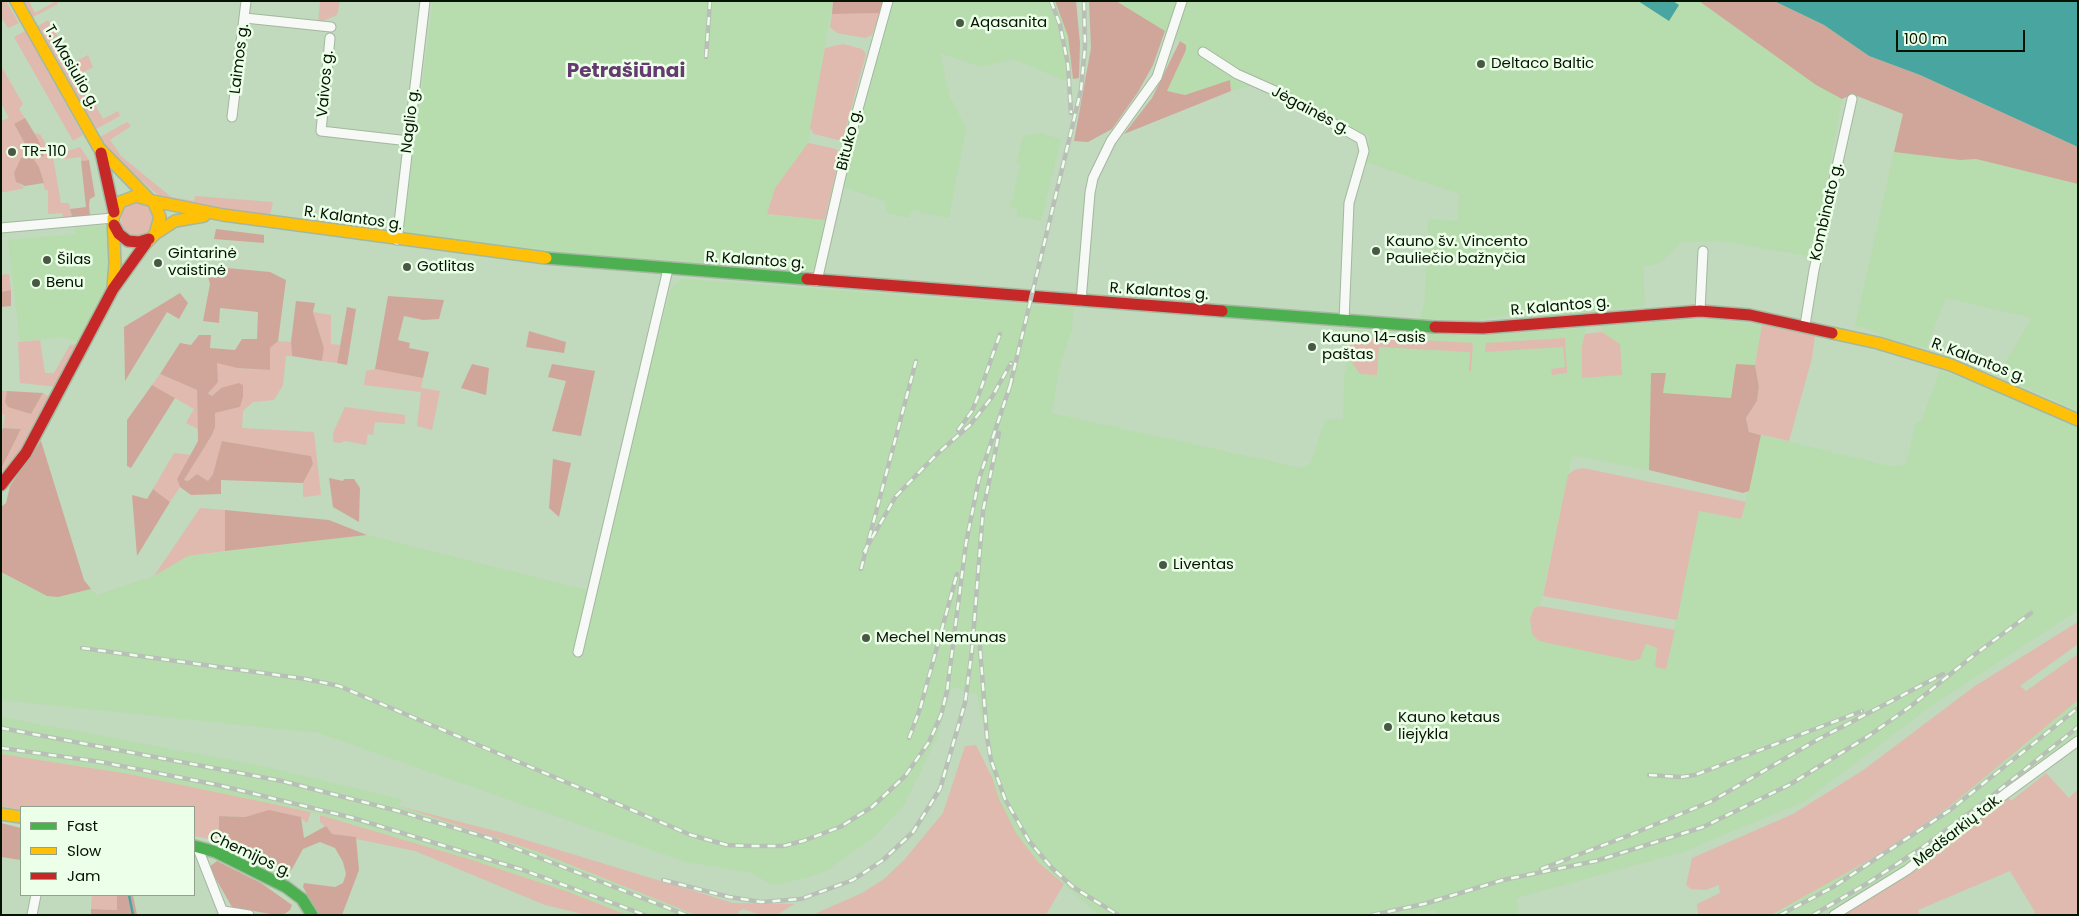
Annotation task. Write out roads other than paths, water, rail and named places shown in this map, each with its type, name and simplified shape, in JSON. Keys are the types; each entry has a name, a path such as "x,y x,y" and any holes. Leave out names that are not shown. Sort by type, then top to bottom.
{"main road":[{"name":"T. Masiulio g.","path":"16,1 99,148 107,171 114,218"},
{"name":"T. Masiulio g.","path":"99,148 150,200"},
{"name":"R. Kalantos g.","path":"113,289 115,263 114,218 125,199 136,196 223,215 397,240 570,261 1344,321 1483,328 1700,311 1750,315 1805,325 1878,343 1951,365 2078,420"},
{"path":"150,200 160,217 152,236"},
{"name":"R. Kalantos g.","path":"114,218 119,234 128,241 139,242 175,221 186,217 223,215"},
{"name":"R. Kalantos g.","path":"1,485 26,453 113,289 139,250 152,236"},
{"path":"1,814 20,818"},
{"name":"Chemijos g.","path":"195,846 216,852 286,887 302,899 312,915"}],"street":[{"name":"Laimos g.","path":"232,117 246,1"},
{"name":"Naglio g.","path":"397,240 425,1"},
{"name":"Bituko g.","path":"817,281 848,145 888,1"},
{"path":"1081,301 1093,178 1111,141 1149,91 1157,77 1182,1"},
{"path":"245,18 331,27"},
{"name":"Vaivos g.","path":"330,38 321,131 409,141"},
{"name":"Jėgainės g.","path":"1203,52 1237,74 1273,90 1361,139 1364,151 1349,203 1344,321"},
{"name":"Kombinato g.","path":"1805,325 1814,270 1852,99"},
{"path":"1,228 114,218"},
{"path":"1700,311 1703,251"},
{"path":"578,652 668,269"},
{"name":"Medšarkių tak.","path":"1834,915 1907,870 1986,808 2078,740"},
{"path":"195,846 224,913 249,915"},
{"path":"32,915 36,896"}],"water":[{"path":"1638,1 1673,1 1679,5 1669,21"},
{"path":"1774,1 2078,1 2078,147 1920,75 1869,56 1824,25"}],"waterway":[{"path":"129,896 133,915"}],"railway":[{"path":"706,57 710,1"},
{"path":"1051,1 1060,25 1068,65 1071,113"},
{"path":"1010,386 1081,90 1085,47 1084,1"},
{"path":"958,430 972,411 1000,334"},
{"path":"861,569 916,361"},
{"path":"864,552 896,496 937,454 970,425 992,397 1011,363"},
{"path":"82,648 306,679 339,686 691,835 727,845 783,846 803,841 840,827 872,807 905,776 929,742 941,715 947,691 966,543 979,479 1012,380"},
{"path":"663,880 729,897 761,902 801,899 853,880 883,860 913,832 940,789 965,703 972,650 983,511 999,433"},
{"path":"909,738 920,709 957,574"},
{"path":"1372,915 1424,904 1503,880 1596,861 1703,827 1789,785 1867,737 1911,706 1974,655 2031,613"},
{"path":"979,635 987,737 991,760 1005,799 1029,841 1052,868 1073,887 1118,915"},
{"path":"1541,869 1712,801 1815,741 1943,674"},
{"path":"1780,915 1833,887 1950,810 2078,708"},
{"path":"1649,775 1681,777 1695,775 1862,711"},
{"path":"1813,915 1868,883 1923,847 1988,799 2078,727"},
{"path":"1,728 282,781 398,811 489,838 686,915"},
{"path":"1,748 101,762 218,785 353,818 523,870 645,915"}],"place":[{"name":"Aqasanita","path":"960,23"},
{"name":"Deltaco Baltic","path":"1481,64"},
{"name":"TR-110","path":"12,152"},
{"name":"Kauno šv. Vincento Pauliečio bažnyčia","path":"1376,251"},
{"name":"Šilas","path":"47,260"},
{"name":"Gintarinė vaistinė","path":"158,263"},
{"name":"Gotlitas","path":"407,267"},
{"name":"Benu","path":"36,283"},
{"name":"Kauno 14-asis paštas","path":"1312,347"},
{"name":"Liventas","path":"1163,565"},
{"name":"Mechel Nemunas","path":"866,638"},
{"name":"Kauno ketaus liejykla","path":"1388,727"}],"district":[{"name":"Petrašiūnai","path":"626,72"}]}
